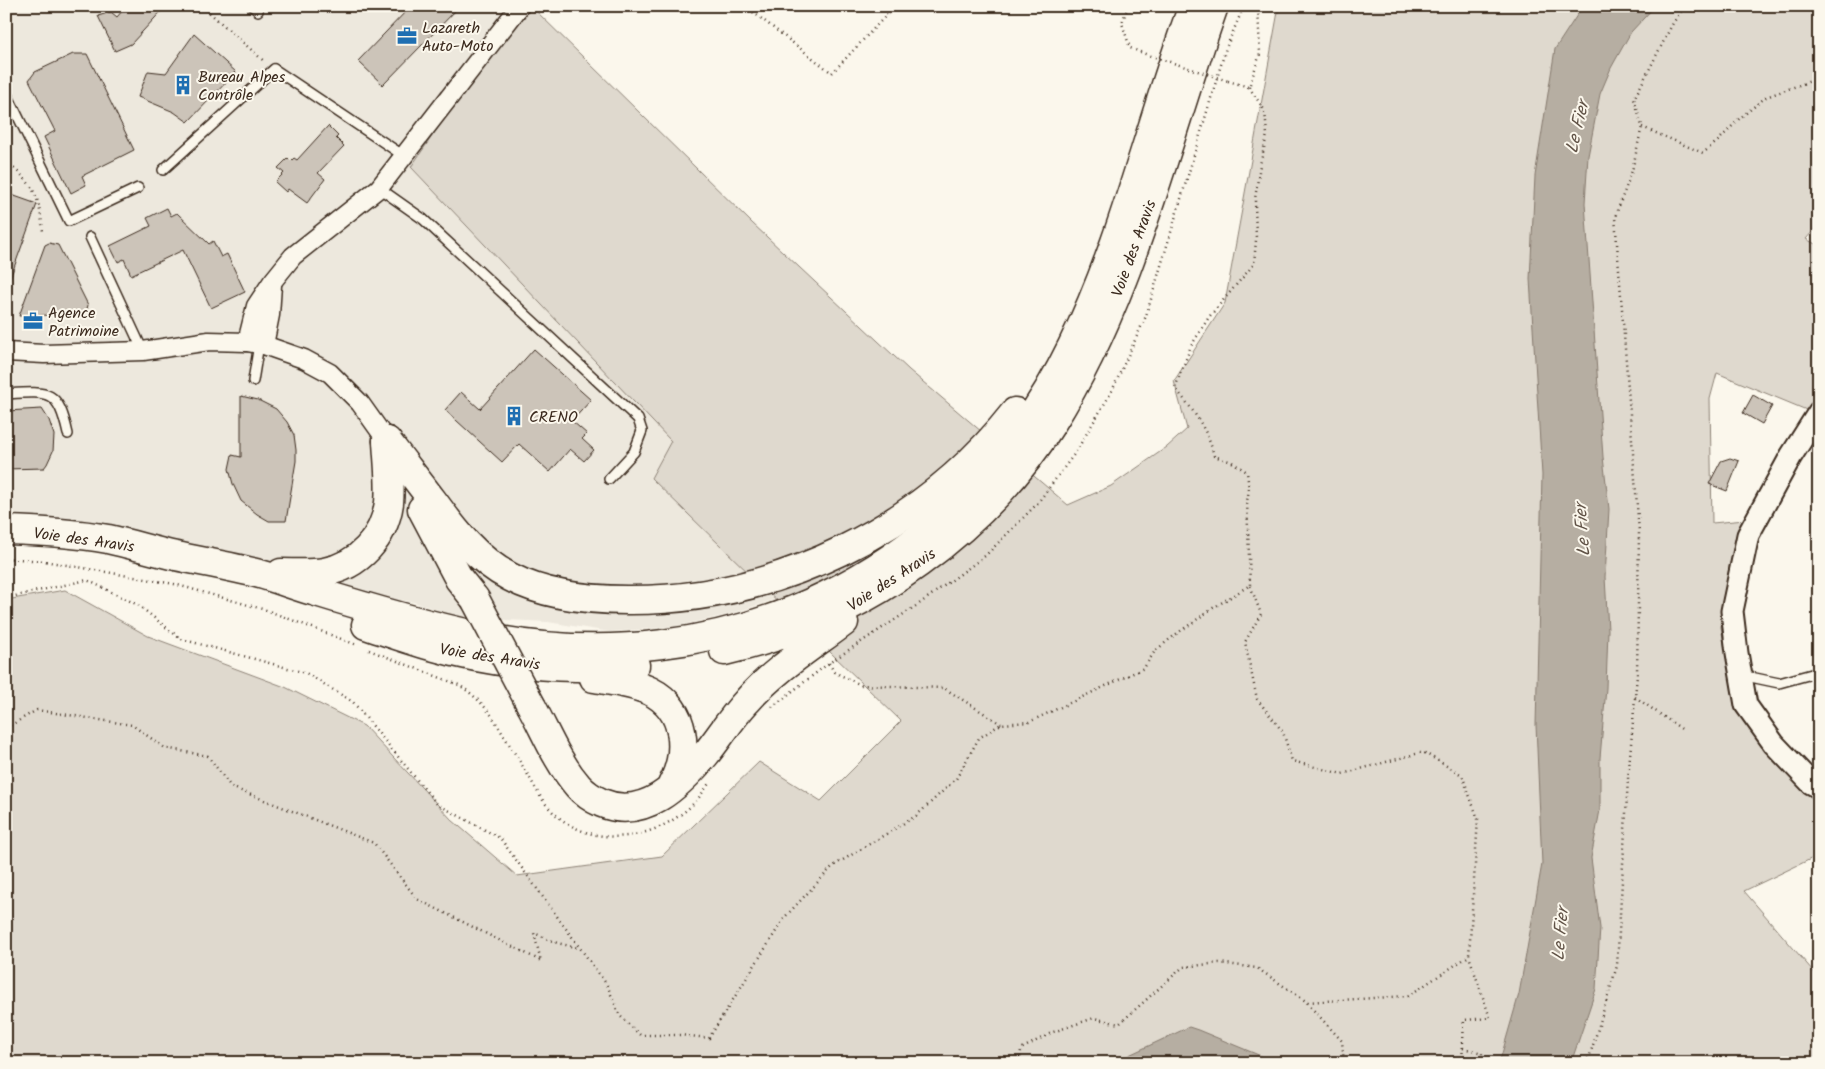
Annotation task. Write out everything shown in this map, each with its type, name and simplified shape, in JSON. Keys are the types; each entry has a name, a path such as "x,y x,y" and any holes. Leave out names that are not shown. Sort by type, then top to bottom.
{"highway":[{"name":"Voie des Aravis","path":"6,530 41,531 104,538 259,574 424,623 479,636 537,646 617,648 688,642 724,634 802,607 836,591 879,566 924,534 975,488 1026,425 1053,382 1075,341 1098,286 1120,226 1193,6"},
{"name":"Voie des Aravis","path":"162,552 286,598 432,647 478,657 580,668 618,667 686,660 720,652 774,638 813,624 865,599 906,573 969,523 999,492 1026,460 1051,425 1081,375 1111,310 1137,241 1214,6"},
{"path":"387,441 453,528 476,553 498,570 524,583 570,596 614,600 666,599 717,592 774,578 822,560 877,532 939,488 970,460 1012,416 1028,396 1098,286"},
{"path":"387,441 459,579 475,599 570,776 584,793 613,807 637,807 650,802 668,791 706,754 736,714 768,680 906,573"},
{"path":"259,574 316,573 333,570 354,560 367,549 381,529 388,510 387,441"},
{"path":"475,599 472,576 476,553"},
{"path":"509,661 626,684 644,689 660,697 674,713 683,739 680,766 668,791"}],"street":[{"path":"256,343 256,306 272,282 293,256 306,244 379,188 520,6"},
{"path":"6,352 44,354 143,352 209,341 256,343 304,359 330,373 360,403 387,441"},
{"path":"1819,412 1790,456 1748,535 1732,611 1746,705 1774,744 1811,783 1819,787"}],"lane":[{"path":"163,170 274,69 404,156"},
{"path":"6,92 70,221 138,188"},
{"path":"379,188 423,219 638,418 642,431 634,452 609,479"},
{"path":"90,237 143,352"},
{"path":"252,381 256,343"},
{"path":"6,394 41,392 48,394 60,406 68,434"},
{"path":"1741,675 1779,683 1819,672"}],"path":[{"path":"202,6 274,69"},
{"path":"745,6 832,73 895,6"},
{"path":"1128,6 1122,23 1130,48 1249,88 1265,111 1267,135 1260,165 1256,199 1254,264 1209,317 1191,346 1175,388 1188,403 1210,438 1214,456 1232,462 1247,472 1249,490 1247,501 1250,585 1261,614 1244,642 1257,699 1283,732 1292,761 1342,774 1423,752 1462,775 1478,819 1469,956 1490,1018 1464,1020 1462,1063"},
{"path":"767,711 829,663 919,604 985,556 1037,504 1076,453 1110,393 1146,316 1226,48 1244,6"},
{"path":"1249,88 1260,54 1258,6"},
{"path":"1585,1063 1590,1055 1617,966 1628,779 1635,697 1639,532 1615,216 1632,171 1642,126 1634,99 1673,23 1685,6"},
{"path":"1642,126 1703,153 1718,141 1740,118 1766,97 1819,78"},
{"path":"6,162 22,174 33,189 40,204 43,232"},
{"path":"6,558 44,561 174,584 266,610 359,646"},
{"path":"6,598 87,580 138,605 181,638 306,673 353,702 437,804 500,838 607,985 620,1016 640,1034 709,1038 785,917 833,866 916,816 956,779 979,738 1001,724 1029,722 1144,668 1155,651 1175,635 1250,585"},
{"path":"369,650 459,684 472,693 482,702 492,716 550,809 568,824 586,832 608,837 622,837 651,832 665,825 692,806 713,778"},
{"path":"829,663 834,672 861,685 944,688 1001,724"},
{"path":"1635,697 1683,730"},
{"path":"6,728 37,710 132,725 165,748 208,756 231,787 374,843 417,899 496,940 541,961 534,933 557,943 579,948"},
{"path":"1304,1000 1307,1002 1408,996 1469,956"},
{"path":"1020,1063 1021,1049 1053,1032 1094,1018 1119,1024 1184,967 1219,963 1257,968 1304,1000 1342,1041 1344,1063"},
{"path":"1463,1048 1482,1054 1482,1063"}],"shaded area":[{"path":"6,6 521,6 411,167 672,441 651,478 776,599 731,614 674,627 610,632 548,622 462,618 413,602 290,584 6,531"},
{"path":"521,6 531,6 752,223 909,370 1068,505 1111,486 1167,447 1187,429 1174,381 1225,303 1279,6 1819,6 1819,224 1806,239 1819,246 1819,395 1809,411 1717,373 1710,399 1712,523 1745,520 1729,566 1721,627 1736,712 1819,807 1819,855 1744,891 1819,978 1819,1063 6,1063 6,600 65,590 148,636 285,687 364,726 452,820 517,876 662,856 759,762 821,801 901,721 651,478 671,441 411,167"}],"water":[{"name":"Le Fier","path":"1583,6 1655,6 1631,32 1611,68 1600,94 1588,156 1585,203 1603,457 1609,509 1605,577 1608,630 1606,688 1600,758 1600,810 1591,858 1600,928 1596,989 1571,1063 1497,1063 1501,1057 1519,994 1542,864 1536,725 1542,475 1530,279 1535,176 1555,49"},
{"path":"1189,1027 1198,1030 1278,1063 1112,1063"}],"building":[{"path":"130,6 166,6 131,44 115,51 98,16 111,12 117,17"},
{"name":"Lazareth Auto-Moto","path":"411,6 460,6 383,85 358,61"},
{"name":"Bureau Alpes Contrôle","path":"194,34 236,72 188,122 174,112 138,97 148,71 166,73"},
{"path":"73,54 87,54 134,150 82,176 86,185 71,193 44,137 55,131 29,80 35,72"},
{"path":"328,126 338,136 336,138 344,146 318,173 325,179 307,203 288,189 286,192 275,182 284,173 278,168 288,158 291,161 294,158 297,160"},
{"path":"6,193 37,204 8,284 6,284"},
{"path":"167,208 171,216 177,213 209,244 213,241 221,257 227,254 245,292 211,308 183,250 131,275 124,259 118,262 110,246 151,226 147,218"},
{"path":"49,243 58,245 88,305 86,313 19,316 45,245"},
{"name":"CRENO","path":"534,349 591,400 572,421 587,434 582,439 594,450 584,461 570,449 550,472 519,444 502,462 445,410 461,392 480,409"},
{"path":"1753,395 1772,406 1762,424 1743,413"},
{"path":"241,396 258,400 276,409 287,422 294,435 296,461 286,521 269,521 257,514 241,501 233,484 229,469 232,455 241,457"},
{"path":"42,409 49,420 54,435 53,451 47,464 44,468 6,469 6,411"},
{"path":"1730,458 1739,461 1727,491 1709,484 1721,461"}],"place":[{"name":"Lazareth Auto-Moto","path":"407,36"},
{"name":"Bureau Alpes Contrôle","path":"183,85"},
{"name":"Agence Patrimoine","path":"33,321"},
{"name":"CRENO","path":"514,416"}]}
